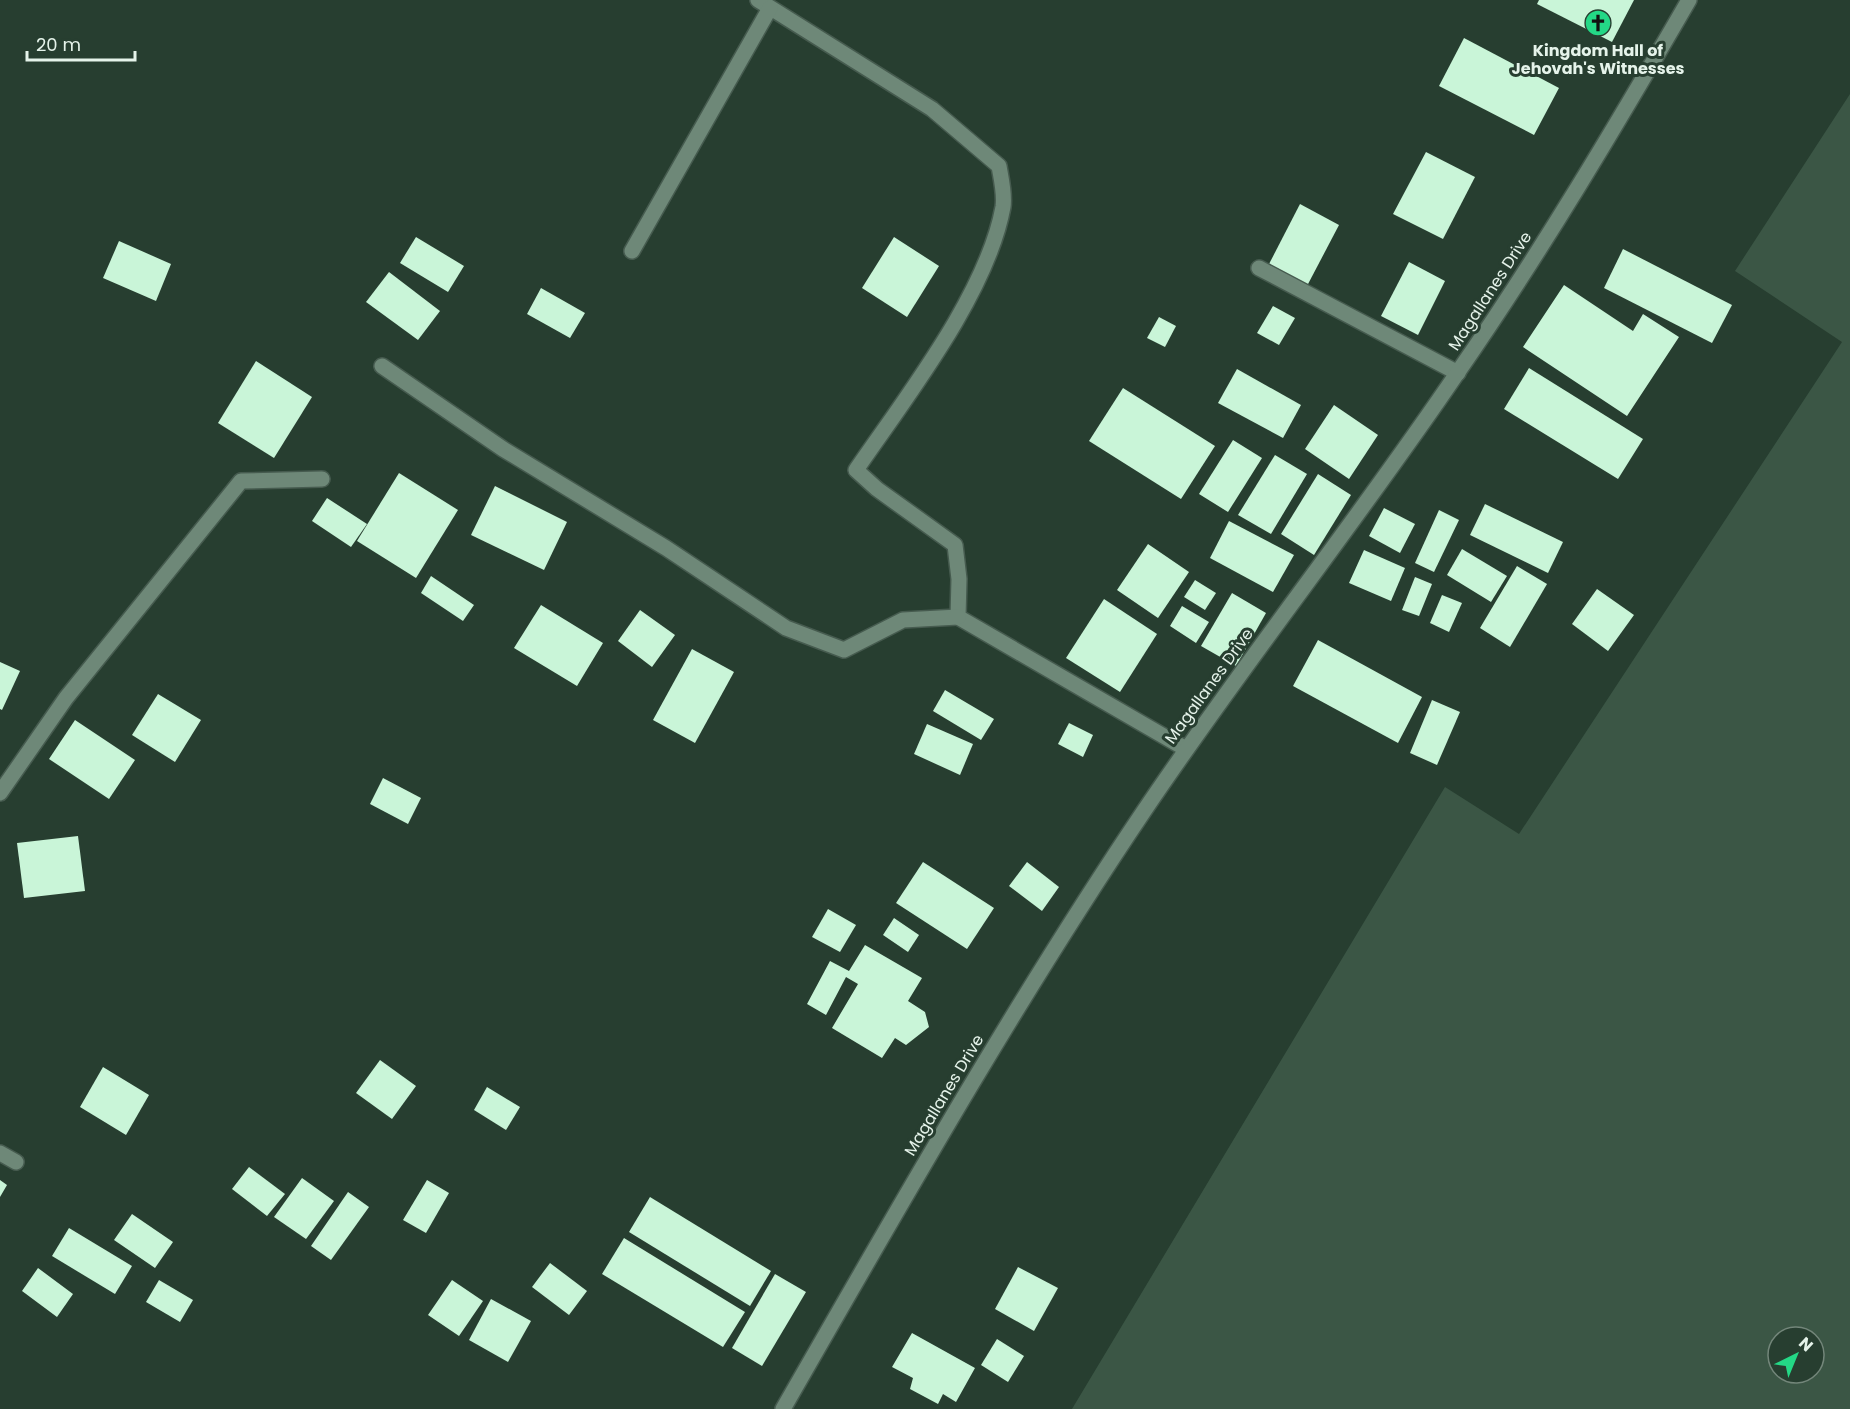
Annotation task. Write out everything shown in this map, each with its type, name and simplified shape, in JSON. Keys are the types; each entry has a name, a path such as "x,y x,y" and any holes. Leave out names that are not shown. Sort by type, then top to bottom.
{"street":[{"name":"Magallanes Drive","path":"783,1409 903,1199 1029,988 1186,749 1458,373 1582,182 1689,0"},
{"path":"632,251 764,4 932,109 999,166 1004,204 989,257 937,351 856,470 877,489 955,545 959,579 958,617"},
{"path":"1259,268 1458,373"},
{"path":"382,366 503,449 666,548 786,628 844,650 903,620 958,617 1186,749"},
{"path":"0,793 66,698 241,481 322,479"},
{"path":"0,1153 16,1162"}],"green space":[{"path":"1850,94 1850,1409 1072,1409 1445,787 1519,834 1842,342 1735,271"}],"building":[{"name":"Kingdom Hall of Jehovah's Witnesses","path":"1539,0 1634,0 1612,42 1537,4"},
{"path":"1464,38 1559,88 1534,135 1439,86"},
{"path":"1426,152 1475,177 1443,239 1393,214"},
{"path":"1300,204 1339,225 1307,286 1268,266"},
{"path":"416,237 464,266 448,292 400,263"},
{"path":"894,237 939,266 907,317 862,288"},
{"path":"119,241 171,264 156,301 103,278"},
{"path":"1623,249 1732,305 1712,343 1604,288"},
{"path":"1409,262 1445,281 1418,335 1381,316"},
{"path":"389,272 440,311 418,340 366,302"},
{"path":"1564,285 1633,331 1643,314 1679,337 1627,416 1523,347"},
{"path":"541,288 585,313 570,338 527,314"},
{"path":"1273,306 1295,318 1279,345 1257,333"},
{"path":"1159,317 1176,326 1165,347 1147,338"},
{"path":"256,361 312,397 274,458 218,423"},
{"path":"1529,368 1643,439 1618,479 1504,409"},
{"path":"1237,369 1301,405 1283,438 1218,403"},
{"path":"1123,388 1215,446 1181,499 1089,441"},
{"path":"1334,405 1378,435 1349,479 1305,449"},
{"path":"1233,440 1262,458 1228,512 1199,494"},
{"path":"1275,455 1307,474 1271,534 1238,515"},
{"path":"399,473 458,510 416,578 357,541"},
{"path":"1318,474 1351,495 1314,555 1281,534"},
{"path":"495,486 567,522 544,570 471,535"},
{"path":"327,498 367,524 351,547 312,521"},
{"path":"1485,504 1563,542 1548,573 1470,535"},
{"path":"1384,508 1415,524 1400,553 1369,536"},
{"path":"1439,510 1459,520 1434,572 1415,563"},
{"path":"1229,521 1294,555 1273,592 1210,558"},
{"path":"1148,544 1189,572 1158,618 1117,590"},
{"path":"1462,549 1507,576 1491,602 1447,575"},
{"path":"1364,550 1405,568 1391,601 1349,583"},
{"path":"1517,566 1547,584 1510,647 1480,628"},
{"path":"431,576 474,605 463,621 421,593"},
{"path":"1415,577 1432,584 1419,616 1402,610"},
{"path":"1195,580 1216,593 1205,610 1184,597"},
{"path":"1597,589 1634,615 1608,651 1572,624"},
{"path":"1232,593 1266,613 1236,666 1201,646"},
{"path":"1442,595 1462,603 1449,632 1430,623"},
{"path":"1104,599 1157,634 1120,692 1066,658"},
{"path":"541,605 603,643 577,686 514,648"},
{"path":"1182,606 1209,622 1196,643 1170,626"},
{"path":"640,610 675,635 652,667 618,641"},
{"path":"1318,640 1422,697 1398,743 1293,686"},
{"path":"692,649 734,672 695,743 653,720"},
{"path":"0,662 20,671 2,710 0,709"},
{"path":"945,690 994,719 981,740 933,711"},
{"path":"158,694 201,720 175,762 132,735"},
{"path":"1432,700 1460,712 1437,765 1410,753"},
{"path":"75,720 135,760 109,799 49,759"},
{"path":"1069,723 1093,735 1083,757 1058,744"},
{"path":"927,724 973,744 960,775 914,754"},
{"path":"383,778 421,798 408,824 370,804"},
{"path":"78,836 85,891 24,898 17,843"},
{"path":"923,862 994,908 967,949 896,903"},
{"path":"1027,862 1059,887 1042,911 1009,886"},
{"path":"828,909 856,925 840,952 812,937"},
{"path":"894,918 919,935 908,952 883,935"},
{"path":"865,945 922,978 908,1001 925,1012 929,1027 906,1045 895,1038 882,1058 832,1028 858,984 846,977 826,1015 807,1004 830,961 849,971"},
{"path":"380,1060 416,1086 392,1119 356,1093"},
{"path":"103,1067 149,1095 126,1135 80,1107"},
{"path":"487,1087 520,1107 506,1130 474,1110"},
{"path":"249,1167 285,1194 267,1216 232,1189"},
{"path":"302,1178 334,1201 306,1239 274,1217"},
{"path":"0,1180 7,1185 0,1197"},
{"path":"427,1180 449,1193 426,1233 403,1220"},
{"path":"348,1192 369,1207 331,1260 311,1246"},
{"path":"650,1197 771,1271 750,1306 629,1232"},
{"path":"132,1214 173,1242 155,1268 114,1240"},
{"path":"69,1228 132,1266 115,1294 52,1256"},
{"path":"624,1238 745,1312 723,1347 602,1274"},
{"path":"550,1263 587,1291 569,1315 532,1287"},
{"path":"1018,1267 1058,1288 1034,1331 995,1309"},
{"path":"38,1268 73,1294 57,1317 22,1291"},
{"path":"775,1274 806,1292 762,1366 732,1348"},
{"path":"159,1280 193,1300 180,1322 146,1302"},
{"path":"452,1280 483,1301 459,1336 428,1315"},
{"path":"491,1299 531,1321 508,1362 469,1340"},
{"path":"912,1333 975,1368 956,1402 943,1394 938,1404 910,1389 913,1378 892,1367"},
{"path":"997,1339 1024,1356 1008,1382 981,1365"}],"place":[{"name":"Kingdom Hall of Jehovah's Witnesses","path":"1598,23"}]}
